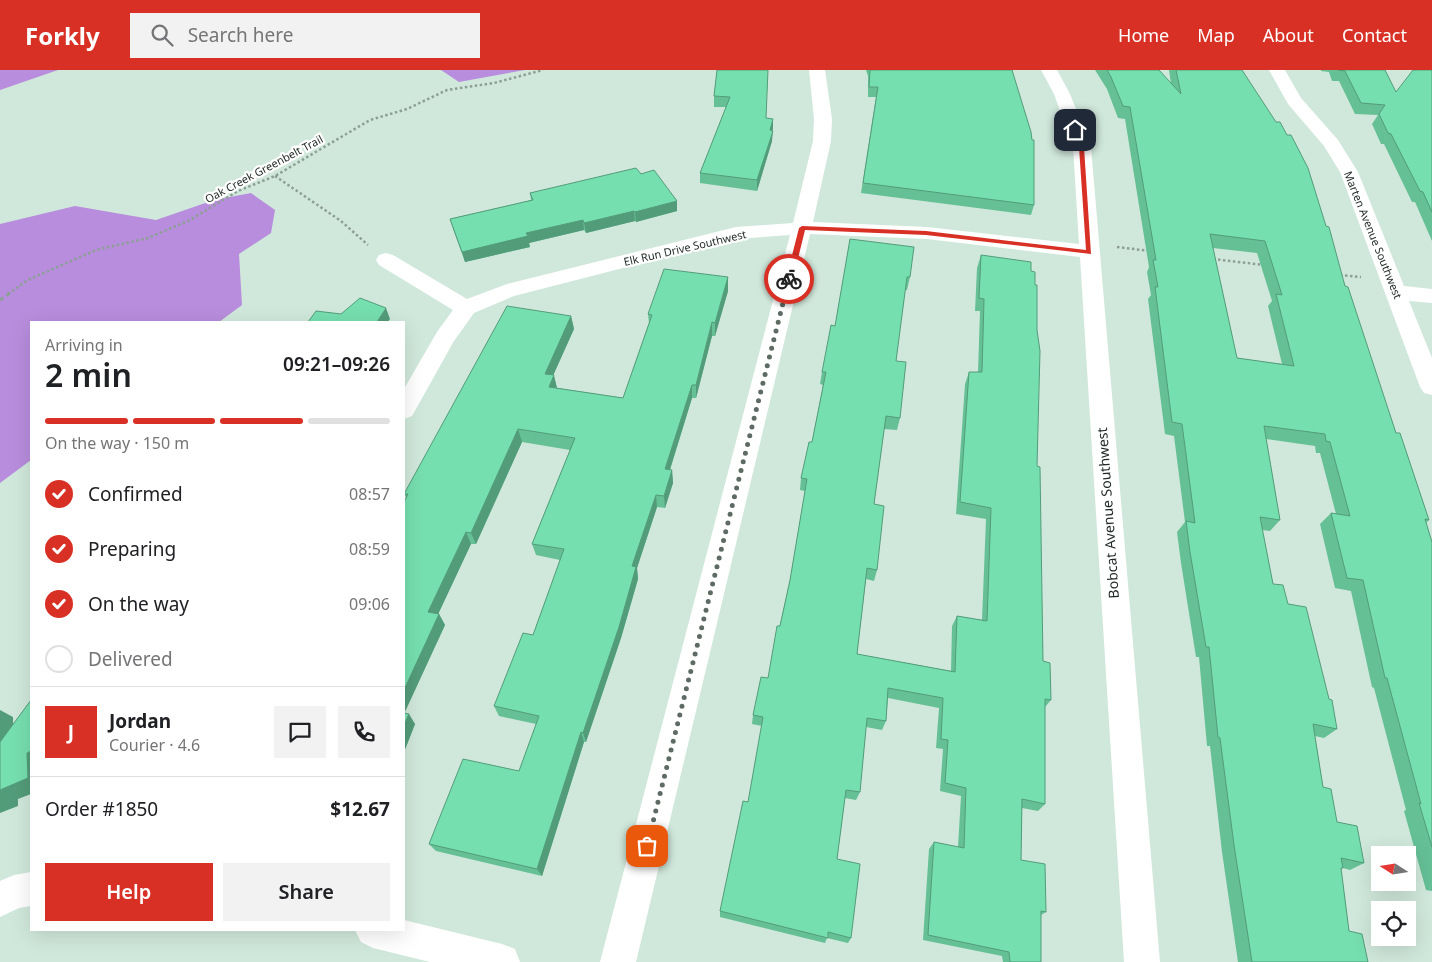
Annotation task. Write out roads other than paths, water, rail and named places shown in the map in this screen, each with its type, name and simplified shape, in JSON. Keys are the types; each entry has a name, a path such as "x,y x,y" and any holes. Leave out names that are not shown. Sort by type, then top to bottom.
{"street":[{"path":"618,962 822,142 823,119 816,70"},
{"name":"Bobcat Avenue Southwest","path":"1049,70 1062,94 1082,147 1142,962"},
{"name":"Marten Avenue Southwest","path":"1277,70 1294,100 1332,144 1349,172 1432,387"},
{"name":"Elk Run Drive Southwest","path":"466,308 507,291 736,233 802,228 926,233 1089,248"},
{"path":"386,260 466,308 445,337 405,408"},
{"path":"1394,286 1432,296"},
{"path":"0,900 14,892 30,888"},
{"path":"377,931 502,962"}]}
